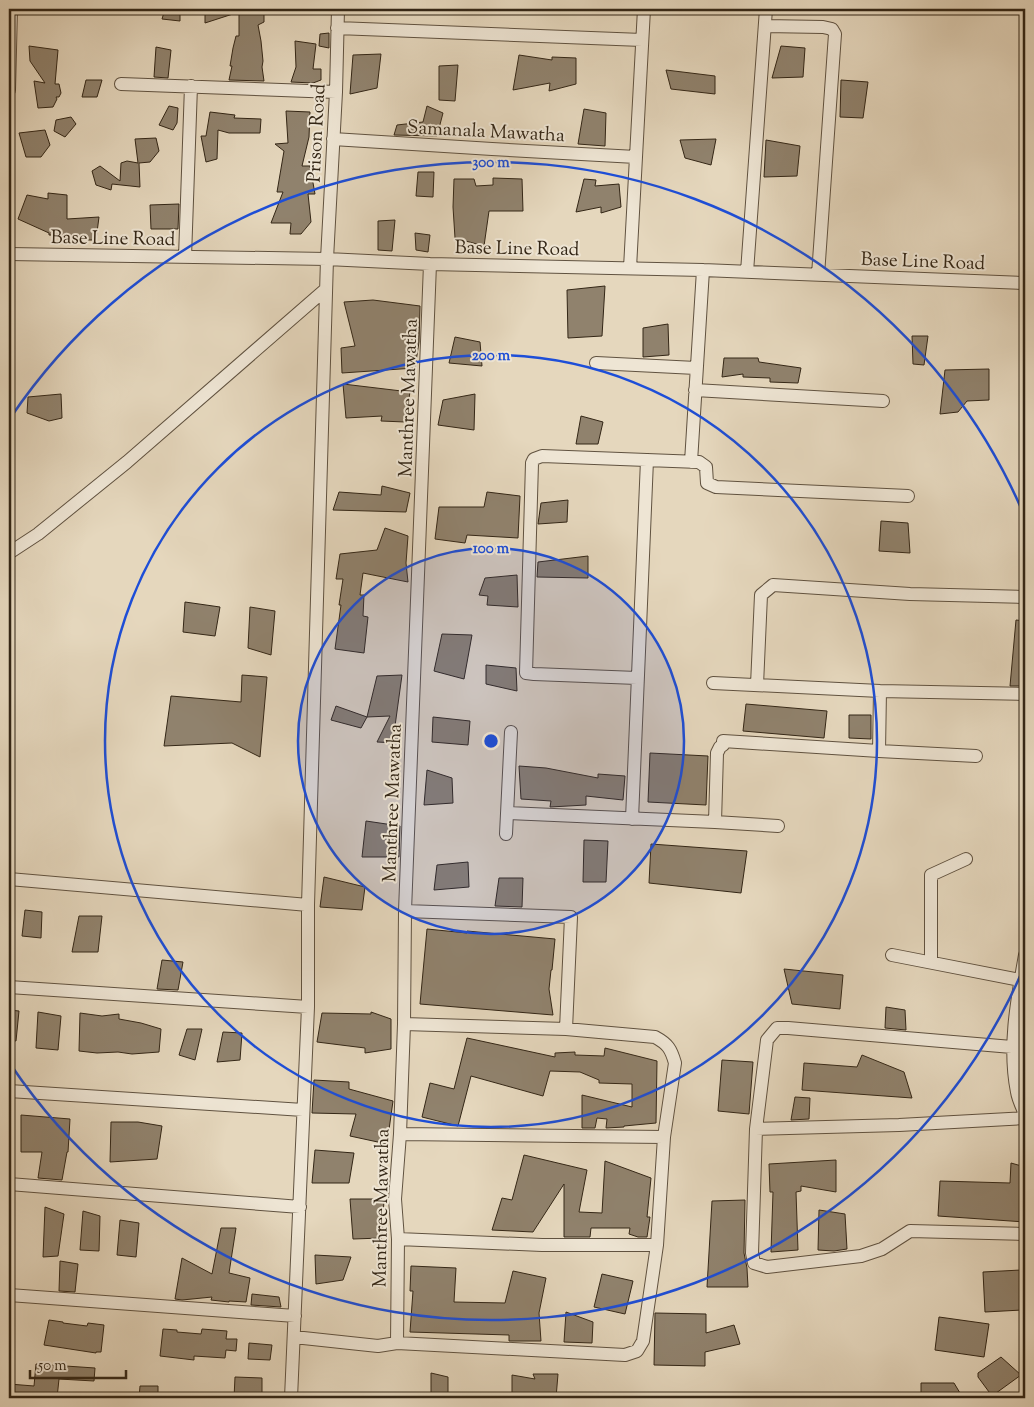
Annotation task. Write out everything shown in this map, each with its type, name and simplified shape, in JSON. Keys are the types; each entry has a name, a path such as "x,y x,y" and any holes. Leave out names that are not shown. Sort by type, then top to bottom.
{"street":[{"path":"9,90 11,9"},
{"name":"Prison Road","path":"291,1398 308,1007 308,905 326,289 336,92 338,9"},
{"path":"630,268 644,9"},
{"path":"747,272 766,9"},
{"path":"765,26 823,27 832,30 835,34 818,275"},
{"path":"337,28 642,40"},
{"path":"121,84 336,92"},
{"path":"185,257 191,86"},
{"name":"Samanala Mawatha","path":"333,139 636,157"},
{"name":"Base Line Road","path":"9,254 327,259 430,264 703,270 1025,283"},
{"name":"Manthree Mawatha","path":"397,1343 398,1239 395,1199 400,1134 404,1024 405,911 430,264"},
{"path":"691,462 703,270"},
{"path":"9,553 38,534 127,462 326,289"},
{"path":"596,363 696,368"},
{"path":"695,390 883,401"},
{"path":"637,678 526,673 532,463 534,459 542,456 699,462 706,467 707,484 716,488 908,496"},
{"path":"632,819 647,460"},
{"path":"757,685 761,595 773,585 910,594 1025,598"},
{"path":"714,683 880,691 1025,694"},
{"path":"879,751 880,691"},
{"path":"506,834 511,732"},
{"path":"715,822 717,753 723,745 723,741 976,756"},
{"path":"507,813 778,826"},
{"path":"931,961 931,875 966,859"},
{"path":"9,879 308,905"},
{"path":"405,911 571,917 566,1029"},
{"path":"892,955 931,961 1020,980"},
{"path":"1025,955 1012,1047 1017,1094 1025,1114"},
{"path":"9,987 308,1007"},
{"path":"294,1337 378,1346 397,1343 625,1354 637,1351 643,1341 657,1245 664,1137 675,1063 666,1043 655,1037 566,1029 404,1024"},
{"path":"1012,1047 777,1028 767,1040 756,1128 752,1253 754,1263 767,1266 861,1256 882,1249 910,1231 1025,1234"},
{"path":"9,1091 303,1110"},
{"path":"756,1128 900,1125 1025,1118"},
{"path":"400,1134 664,1137"},
{"path":"9,1184 300,1207"},
{"path":"398,1239 542,1245 657,1245"},
{"path":"9,1295 295,1316"}],"building":[{"path":"165,9 180,9 180,21 162,19"},
{"path":"205,9 264,9 264,22 258,25 264,81 229,80 233,48 236,36 239,36 239,12 205,23"},
{"path":"329,33 329,48 319,46 320,34"},
{"path":"295,41 316,44 313,69 321,69 321,80 313,83 291,82 296,67"},
{"path":"29,46 58,50 55,84 59,84 61,93 59,97 56,97 57,99 53,107 38,108 34,81 45,83 30,61"},
{"path":"781,46 805,48 803,77 772,78"},
{"path":"156,47 171,50 168,78 154,77"},
{"path":"381,54 377,88 350,94 353,55"},
{"path":"519,55 552,60 552,57 576,58 576,84 549,91 550,83 513,90"},
{"path":"458,65 455,101 439,100 439,66"},
{"path":"666,70 715,76 715,94 671,89"},
{"path":"86,80 102,80 97,97 82,97"},
{"path":"841,80 868,82 863,118 840,117"},
{"path":"169,106 178,108 177,123 173,130 159,125"},
{"path":"427,106 443,113 437,136 394,135 397,125 423,122"},
{"path":"584,109 606,113 605,146 578,144"},
{"path":"286,111 310,112 309,137 302,166 310,166 315,194 308,194 311,222 301,234 290,234 291,223 271,223 283,192 277,192 284,151 275,144 288,143"},
{"path":"210,112 235,115 234,118 261,119 260,133 229,133 218,130 217,159 206,162 201,136 206,136"},
{"path":"71,117 76,124 65,137 54,131 56,120"},
{"path":"45,130 50,145 41,157 26,157 19,133"},
{"path":"156,138 159,151 150,162 139,163 140,187 112,184 111,190 96,185 92,171 100,166 120,181 121,163 127,161 138,163 135,139"},
{"path":"716,139 711,165 685,158 680,140"},
{"path":"766,140 800,146 797,176 764,177"},
{"path":"418,172 434,172 433,197 416,196"},
{"path":"493,178 522,179 523,211 489,211 484,246 455,238 454,179 474,179 476,186 493,185"},
{"path":"584,179 596,180 595,186 619,184 621,207 601,213 601,207 576,212"},
{"path":"48,193 67,195 67,219 99,217 96,240 83,240 83,236 49,235 49,233 18,219 27,195 48,199"},
{"path":"179,204 178,229 151,229 150,205"},
{"path":"395,220 392,251 378,250 378,221"},
{"path":"415,233 430,235 428,252 416,250"},
{"path":"605,286 602,336 568,338 567,290"},
{"path":"373,300 420,306 419,342 415,368 342,373 341,348 355,346 344,302"},
{"path":"668,324 669,355 643,357 643,328"},
{"path":"912,336 928,336 924,365 913,364"},
{"path":"455,337 480,342 482,366 449,363"},
{"path":"724,358 758,358 759,362 801,368 798,383 770,382 770,378 743,377 743,374 722,377"},
{"path":"989,369 989,400 967,401 958,412 940,414 945,370"},
{"path":"343,384 410,392 405,422 381,421 382,416 346,418"},
{"path":"61,394 62,418 49,421 27,413 28,397"},
{"path":"475,394 474,430 438,425 443,400"},
{"path":"581,416 603,422 598,444 576,444"},
{"path":"382,486 410,493 406,512 333,510 339,492 381,495"},
{"path":"487,492 520,496 518,538 467,535 465,543 435,539 439,507 484,507"},
{"path":"568,500 567,522 538,524 541,503"},
{"path":"881,521 908,523 910,553 879,551"},
{"path":"385,528 408,536 406,563 408,582 363,573 360,595 364,595 363,616 368,617 364,653 335,649 343,579 336,579 340,554 377,550"},
{"path":"588,556 588,578 537,577 538,562"},
{"path":"517,575 518,607 487,605 488,596 479,595 485,578"},
{"path":"185,602 220,607 215,636 183,632"},
{"path":"250,607 275,611 271,655 248,648"},
{"path":"1016,620 1025,621 1025,686 1010,686"},
{"path":"442,634 472,635 464,679 434,671"},
{"path":"486,665 516,668 517,691 486,684"},
{"path":"242,675 267,677 260,757 232,743 164,746 171,696 241,702"},
{"path":"402,675 395,726 402,724 397,743 377,742 390,716 367,717 377,676"},
{"path":"746,704 827,711 824,738 743,731"},
{"path":"336,706 367,717 361,728 331,720"},
{"path":"849,715 871,715 871,739 849,738"},
{"path":"433,717 470,721 468,745 432,742"},
{"path":"650,753 708,756 706,805 648,802"},
{"path":"519,766 546,768 598,778 598,774 625,776 623,800 586,796 586,805 550,807 551,801 521,799"},
{"path":"427,770 452,778 453,803 424,805"},
{"path":"366,821 400,826 399,857 362,857"},
{"path":"584,840 608,841 606,882 583,882"},
{"path":"651,844 747,851 741,893 649,883"},
{"path":"468,862 469,887 434,890 437,865"},
{"path":"324,877 365,887 362,910 320,907"},
{"path":"499,878 523,878 522,907 495,906"},
{"path":"25,910 42,912 41,938 22,936"},
{"path":"79,916 102,916 98,952 72,952"},
{"path":"427,929 555,939 549,989 553,1015 420,1004"},
{"path":"162,960 183,962 178,990 157,989"},
{"path":"784,969 843,975 840,1009 792,1004"},
{"path":"886,1007 905,1010 906,1030 885,1028"},
{"path":"9,1010 19,1011 16,1041 9,1040"},
{"path":"38,1012 61,1016 58,1050 36,1048"},
{"path":"371,1012 391,1019 391,1049 365,1053 365,1048 317,1042 322,1013 371,1014"},
{"path":"80,1013 102,1016 119,1014 119,1019 161,1029 159,1052 132,1054 79,1051"},
{"path":"187,1029 202,1029 195,1060 179,1055"},
{"path":"223,1032 242,1033 240,1060 217,1062"},
{"path":"467,1038 555,1057 555,1053 575,1052 575,1055 604,1056 605,1048 657,1061 656,1123 606,1128 607,1119 597,1118 595,1128 582,1128 582,1095 632,1107 632,1084 599,1083 599,1080 580,1072 550,1071 543,1096 471,1076 458,1126 422,1117 430,1083 454,1089"},
{"path":"862,1055 904,1072 912,1098 802,1090 804,1063 857,1067"},
{"path":"722,1060 753,1062 749,1114 718,1111"},
{"path":"314,1080 349,1082 349,1089 393,1101 387,1144 350,1136 356,1114 312,1113"},
{"path":"795,1097 810,1098 809,1119 791,1120"},
{"path":"21,1115 70,1119 68,1152 62,1180 38,1178 42,1152 21,1152"},
{"path":"111,1122 138,1122 162,1126 157,1159 110,1162"},
{"path":"315,1150 354,1153 349,1183 312,1183"},
{"path":"524,1155 587,1170 579,1212 602,1213 605,1161 651,1178 647,1217 650,1217 647,1237 629,1234 630,1228 591,1228 590,1237 564,1237 564,1184 533,1232 492,1230 502,1198 512,1200"},
{"path":"836,1160 836,1192 801,1186 801,1191 796,1192 798,1250 771,1252 773,1192 770,1192 769,1164"},
{"path":"1011,1163 1025,1167 1025,1222 938,1216 940,1181 1010,1183"},
{"path":"350,1199 384,1199 382,1238 353,1239"},
{"path":"745,1200 744,1253 748,1287 707,1287 712,1201"},
{"path":"45,1207 64,1214 58,1256 43,1257"},
{"path":"819,1210 845,1214 847,1249 834,1251 818,1250"},
{"path":"83,1211 100,1216 99,1251 80,1250"},
{"path":"120,1220 139,1223 136,1257 117,1255"},
{"path":"221,1228 236,1228 229,1273 250,1278 246,1302 211,1300 212,1297 175,1299 182,1258 212,1274"},
{"path":"315,1255 351,1257 343,1280 316,1284"},
{"path":"60,1261 78,1264 75,1292 59,1291"},
{"path":"411,1266 456,1268 454,1302 505,1303 513,1271 546,1278 539,1313 541,1341 509,1341 509,1335 410,1332 413,1291 410,1291"},
{"path":"1021,1270 1022,1310 985,1312 983,1272"},
{"path":"602,1274 633,1281 625,1314 594,1307"},
{"path":"252,1294 279,1297 281,1307 251,1305"},
{"path":"566,1312 593,1322 592,1343 564,1342"},
{"path":"655,1313 706,1314 706,1333 734,1325 740,1344 705,1352 705,1366 654,1365"},
{"path":"939,1317 989,1324 984,1357 935,1350"},
{"path":"49,1320 87,1326 88,1323 104,1325 101,1352 96,1353 44,1345"},
{"path":"163,1329 201,1334 202,1329 227,1331 226,1339 237,1339 236,1351 226,1350 225,1358 194,1356 194,1360 160,1356"},
{"path":"249,1343 272,1345 270,1360 248,1359"},
{"path":"1001,1357 1021,1375 992,1396 978,1377 978,1373"},
{"path":"36,1364 95,1368 94,1381 59,1379 57,1398 33,1398 9,1394 9,1384 34,1386"},
{"path":"431,1373 448,1377 448,1398 431,1398"},
{"path":"533,1374 558,1374 556,1398 512,1398 512,1375 535,1379"},
{"path":"235,1377 262,1378 262,1396 234,1398"},
{"path":"921,1383 954,1383 963,1398 921,1398"},
{"path":"140,1386 158,1386 158,1398 139,1398"}]}
